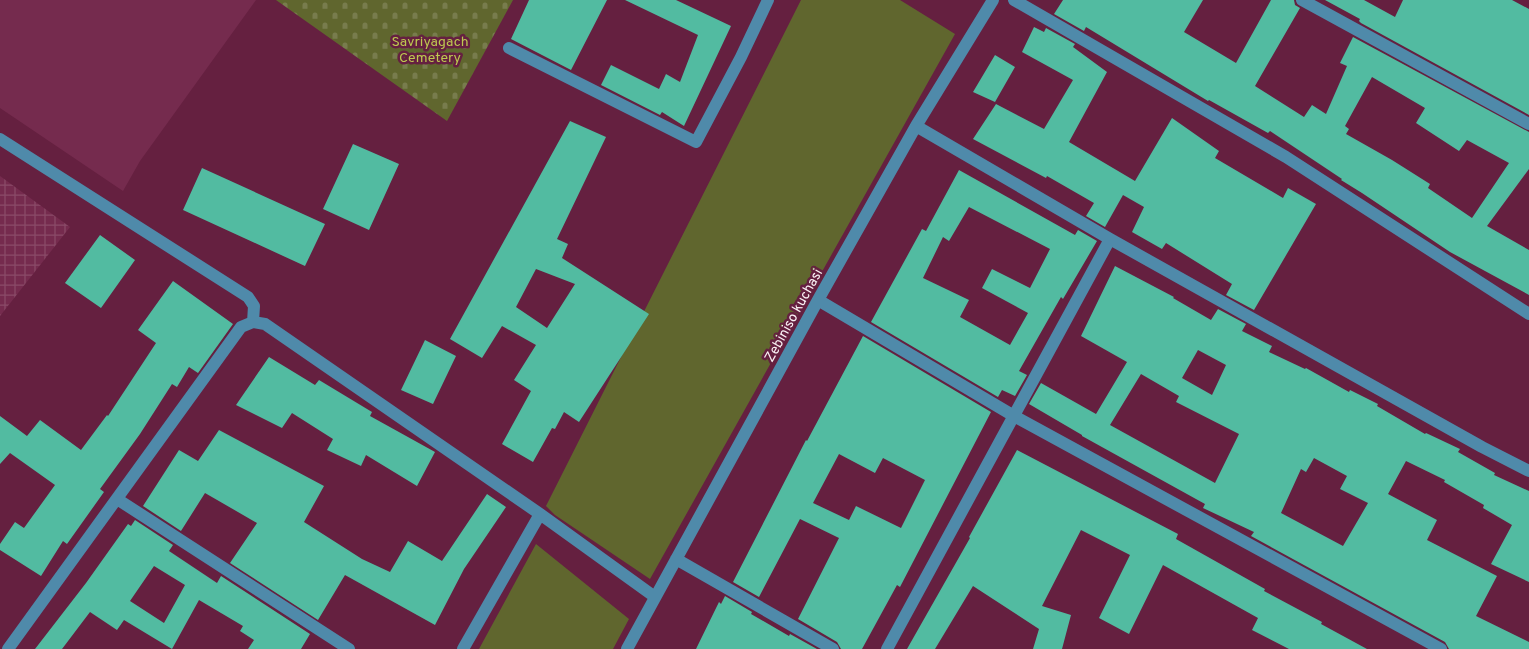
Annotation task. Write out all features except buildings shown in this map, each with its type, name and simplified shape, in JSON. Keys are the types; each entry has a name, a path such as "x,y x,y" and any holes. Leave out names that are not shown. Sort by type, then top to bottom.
{"street":[{"path":"509,48 696,142 741,57 768,0"},
{"name":"Zebiniso kuchasi","path":"628,649 818,300 916,126 993,0"},
{"path":"1014,0 1286,157 1529,314"},
{"path":"1302,0 1529,124"},
{"path":"916,126 1110,239 1529,472"},
{"path":"0,139 248,297 254,306 253,322"},
{"path":"887,649 1110,239"},
{"path":"818,300 1014,416 1441,649"},
{"path":"8,649 241,327 253,322 265,324 540,514 655,597"},
{"path":"117,499 349,649"},
{"path":"463,649 540,514"},
{"path":"676,559 833,649"}],"shaded area":[{"path":"0,0 256,0 140,161 123,191 0,108"},
{"path":"0,176 70,227 0,316"}],"green space":[{"name":"Savriyagach Cemetery","path":"276,0 513,0 447,121"},
{"path":"801,0 900,0 955,34 650,579 555,515 546,506"},
{"path":"536,544 629,619 613,649 479,649"}]}
